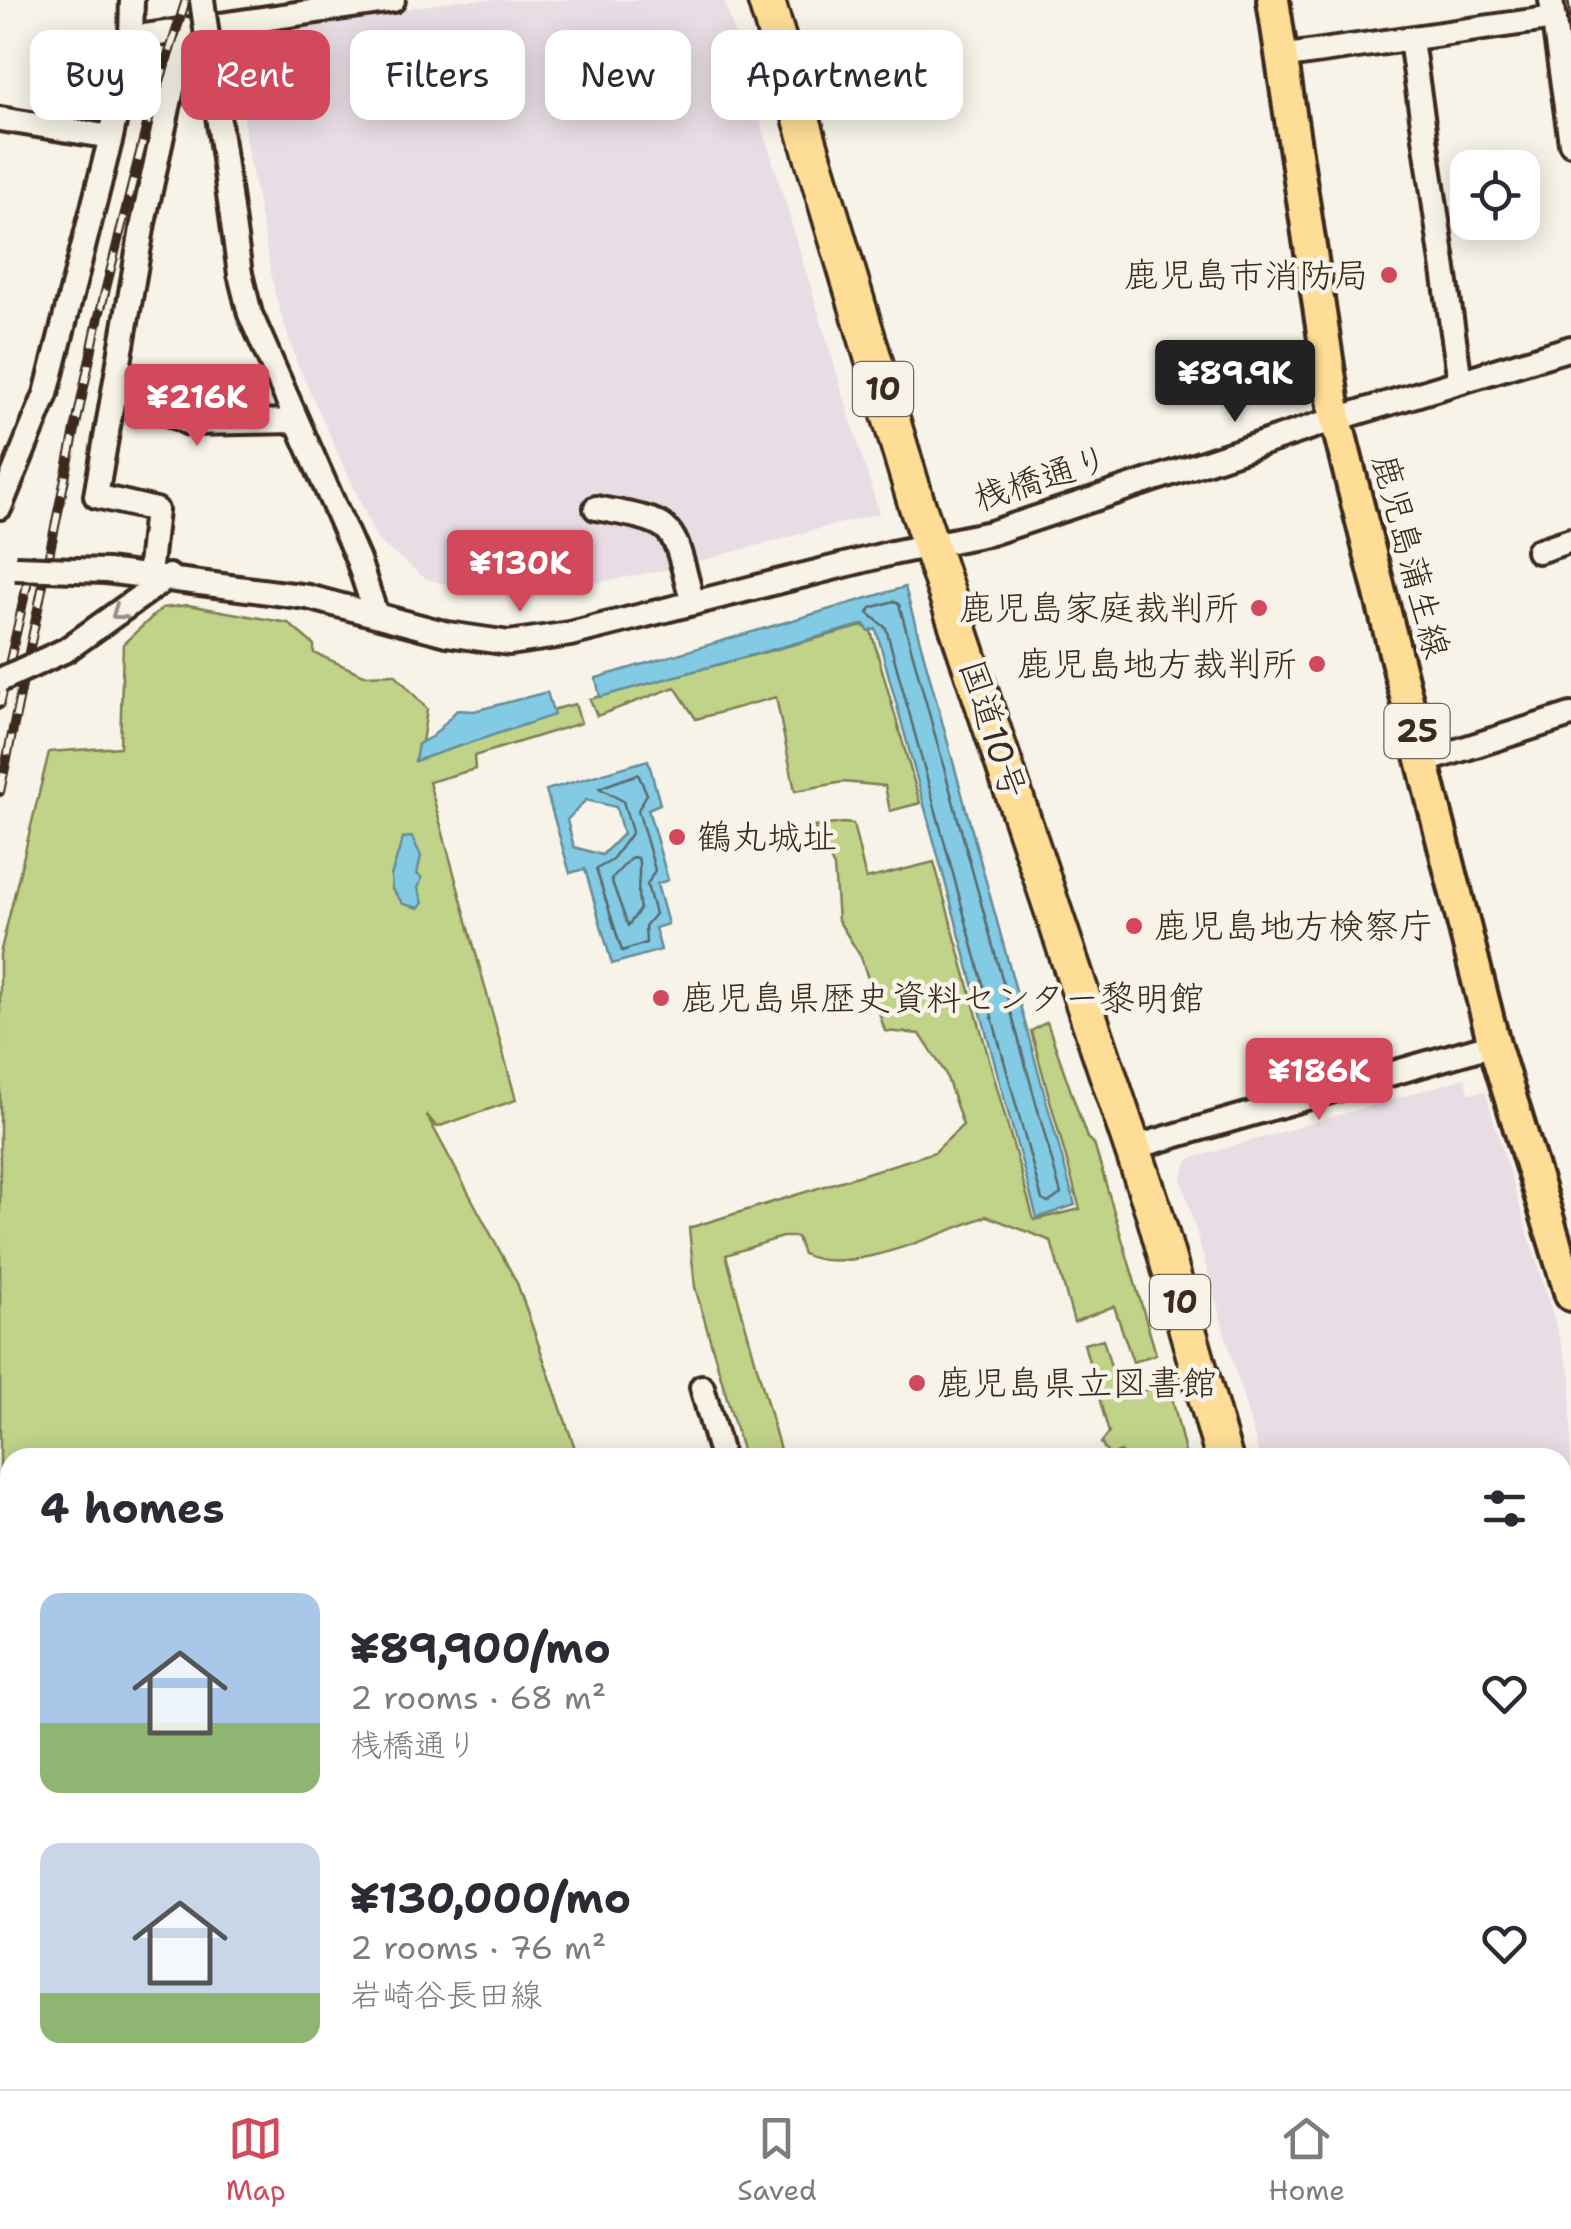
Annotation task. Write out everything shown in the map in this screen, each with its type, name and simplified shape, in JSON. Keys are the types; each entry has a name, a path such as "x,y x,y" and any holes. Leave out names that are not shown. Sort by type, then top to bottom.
{"highway":[{"name":"国道10号","path":"766,0 932,546 1132,1148 1221,1448"}],"main road":[{"name":"鹿児島蒲生線","path":"1273,0 1336,418 1426,761 1494,1044 1571,1295"}],"street":[{"path":"132,0 132,30"},
{"path":"202,0 240,274 250,314 358,560 376,615"},
{"path":"161,33 185,29 223,11 393,0"},
{"path":"1280,57 1411,40 1552,9 1571,143"},
{"path":"0,680 66,650 159,576 156,510 96,496 118,389 143,223 185,29"},
{"path":"1411,40 1460,382"},
{"path":"0,119 111,136"},
{"path":"0,507 46,394 114,120"},
{"name":"桟橋通り","path":"7,568 159,576 308,598 446,634 510,643 570,634 991,534 1336,418 1571,348"},
{"path":"118,389 189,423 295,421"},
{"path":"596,508 660,520 672,530 694,603"},
{"path":"1538,550 1571,540"},
{"path":"1426,761 1571,715"},
{"path":"1132,1148 1494,1044"},
{"path":"702,1387 719,1448"}],"shaded area":[{"path":"460,0 724,0 733,30 711,30 711,120 760,120 879,513 670,569 544,593 483,593 426,579 378,541 297,363 275,295 244,120 330,120 330,30 272,30"},
{"path":"1465,1078 1469,1093 1485,1091 1571,1376 1571,1448 1257,1448 1181,1178 1189,1159"}],"green space":[{"path":"188,605 288,623 314,645 314,653 364,675 395,674 427,709 422,743 575,704 581,723 474,756 475,769 429,782 516,1100 437,1127 426,1114 517,1283 575,1448 0,1448 0,954 49,752 120,747 123,644 162,608"},
{"path":"863,626 871,631 920,803 890,811 885,786 843,782 795,791 776,697 696,719 675,687 597,716 590,699"},
{"path":"853,824 866,879 934,862 1034,1220 1080,1209 1031,1031 1047,1022 1087,1138 1094,1144 1156,1354 1133,1362 1114,1306 1074,1322 1051,1241 987,1216 894,1250 844,1260 822,1260 803,1254 797,1237 782,1237 726,1255 780,1448 741,1448 695,1287 689,1228 935,1152 963,1125 945,1072 920,1034 885,1031 861,957 838,920 834,867 814,827"},
{"path":"1103,1339 1117,1388 1131,1394 1169,1384 1184,1448 1104,1448 1101,1443 1109,1433 1084,1344"}],"water":[{"path":"905,587 1075,1205 1037,1218 876,629 868,631 865,624 600,697 596,678"},
{"path":"547,692 554,715 415,761 418,744 433,736 457,710 474,711"},
{"path":"648,760 660,804 648,809 668,880 657,884 668,924 655,928 661,950 612,964 585,869 570,873 546,790","holes":["586,800 616,807 623,834 602,855 574,847 567,820"]},
{"path":"412,837 421,856 417,874 422,878 418,888 423,903 419,908 403,904 392,889 391,876 403,838"}],"tram line":[{"path":"1568,0 1571,23"}],"railway":[{"path":"0,792 97,324 151,109 186,0"},
{"path":"0,705 33,558"}],"place":[{"name":"鹿児島市消防局","path":"1389,275"},
{"name":"鹿児島家庭裁判所","path":"1259,608"},
{"name":"鹿児島地方裁判所","path":"1317,664"},
{"name":"鶴丸城址","path":"677,837"},
{"name":"鹿児島地方検察庁","path":"1134,926"},
{"name":"鹿児島県歴史資料センター黎明館","path":"661,998"},
{"name":"鹿児島県立図書館","path":"917,1383"}]}
